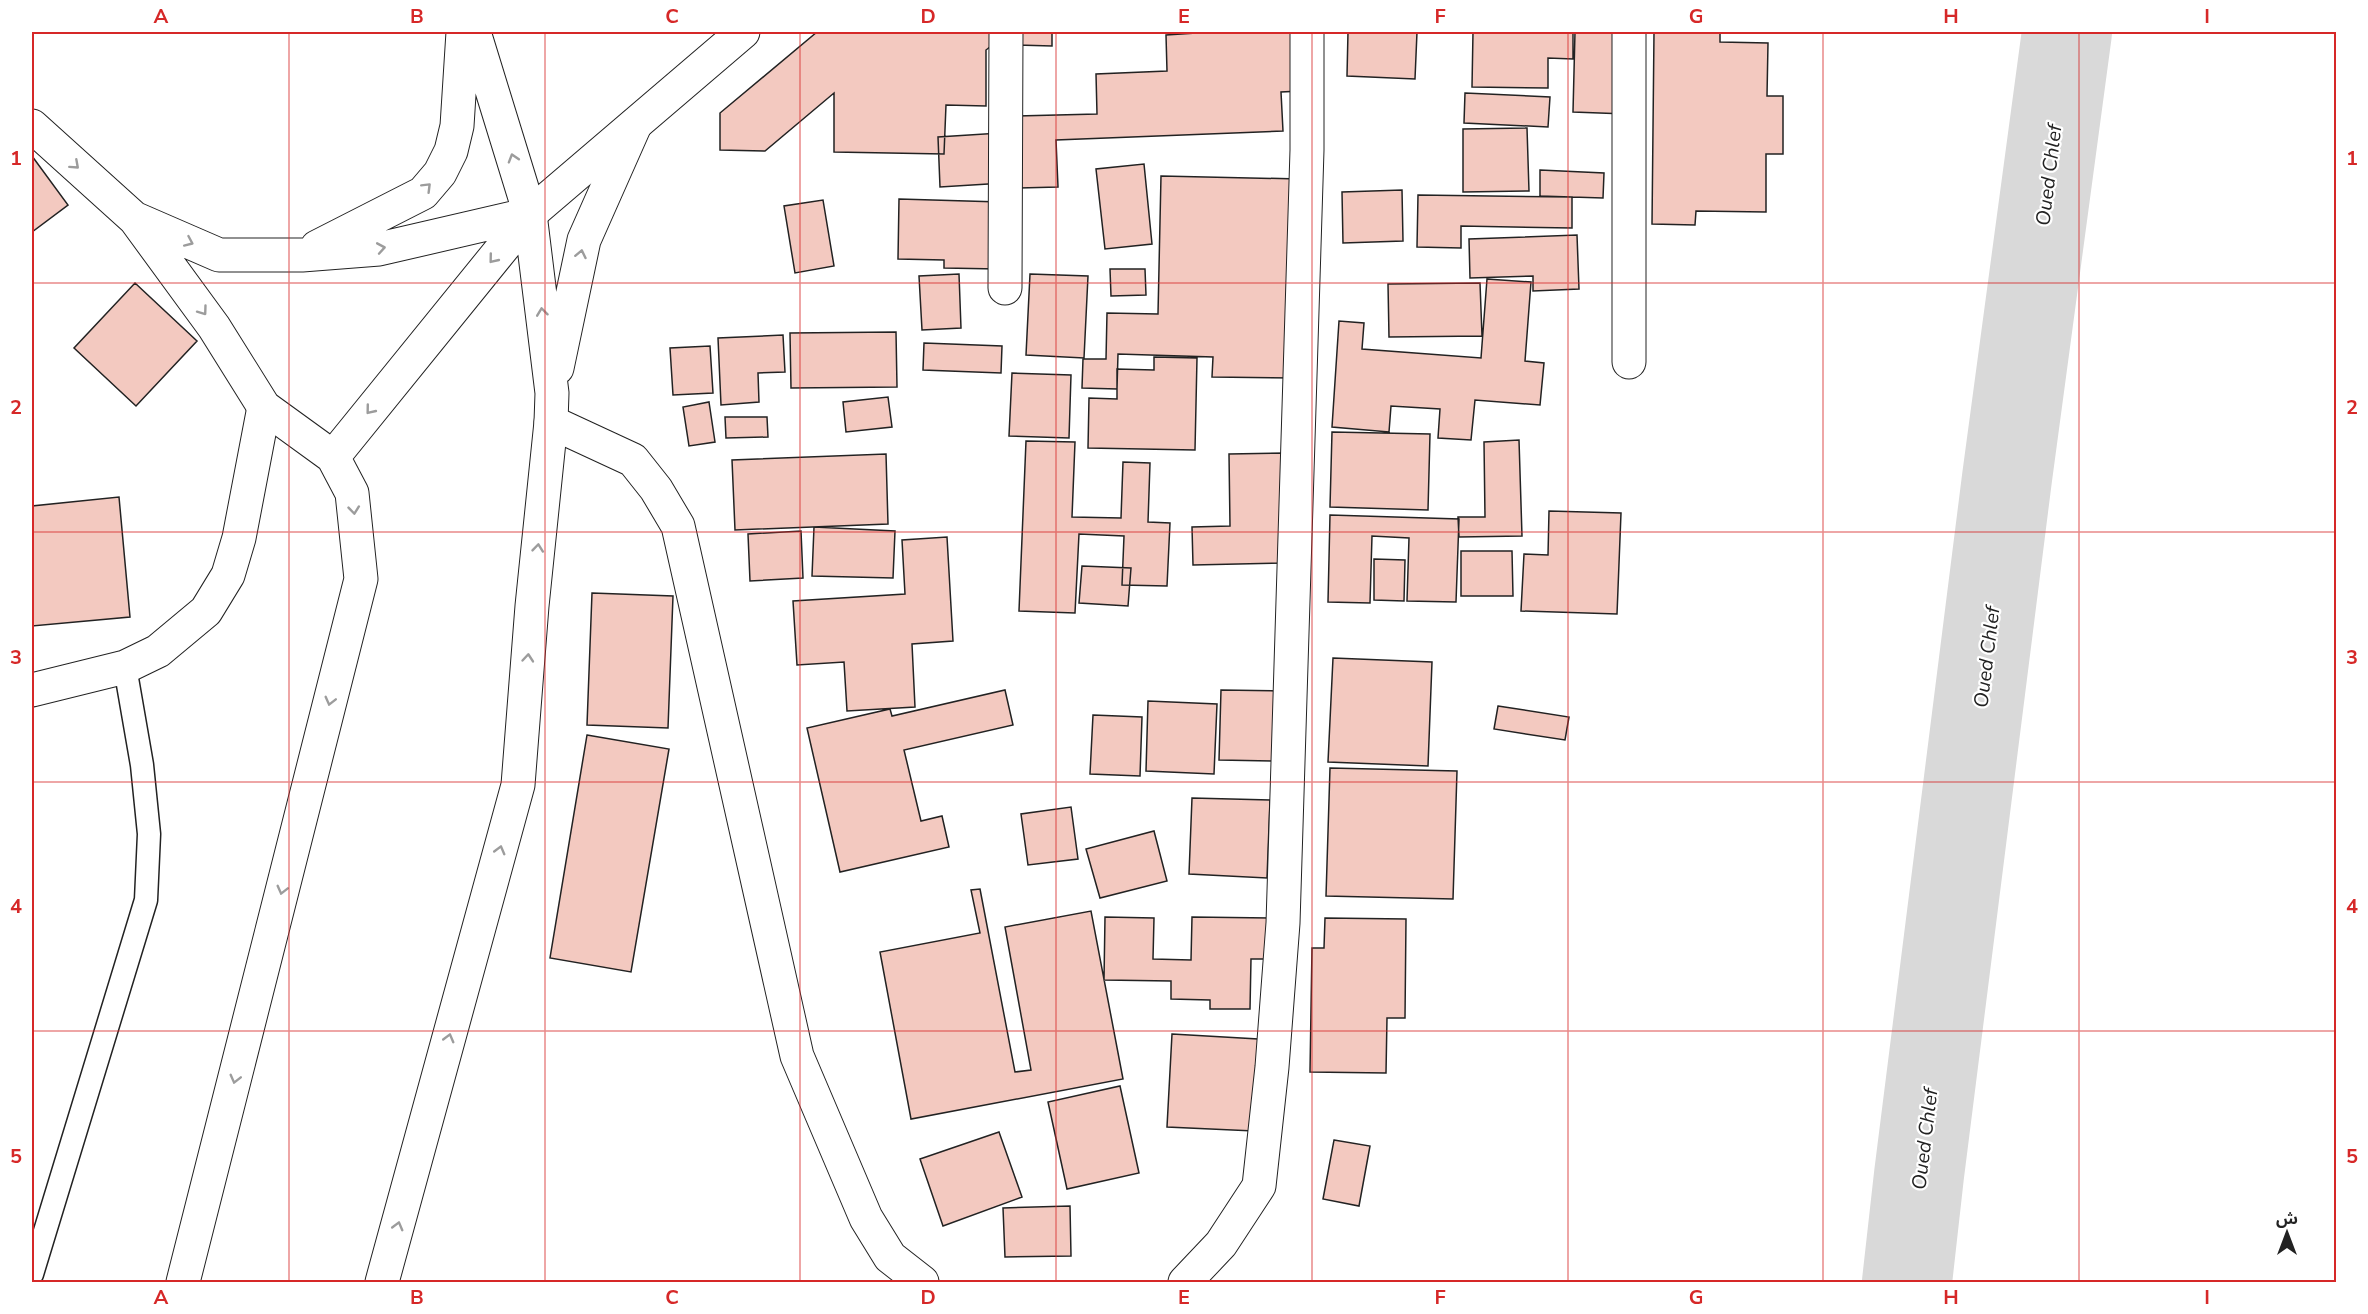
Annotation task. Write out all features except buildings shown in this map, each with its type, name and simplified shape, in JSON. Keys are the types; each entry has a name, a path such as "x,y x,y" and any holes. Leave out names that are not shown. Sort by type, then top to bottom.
{"main road":[{"path":"302,255 423,193 440,173 450,151 457,126 463,32"},
{"path":"474,32 530,214 551,408"},
{"path":"333,457 530,214 743,32"},
{"path":"1005,288 1006,32"},
{"path":"1185,1282 1221,1244 1259,1186 1272,1067 1283,923 1308,150 1308,32"},
{"path":"1629,32 1629,362"},
{"path":"382,1282 518,785 551,408 584,240 635,124"},
{"path":"32,126 135,219 214,327 264,408 333,457 352,493 361,579 183,1282"},
{"path":"135,219 219,255 302,255 379,249 530,214"},
{"path":"32,690 125,667 158,651 206,610 228,575 239,538 264,408"},
{"path":"551,408 633,460 656,489 678,526 797,1056 866,1218 890,1257 922,1282"}],"lane":[{"path":"32,1274 146,900 149,834 142,765 125,667"}],"waterway":[{"name":"Oued Chlef","path":"1907,1282 2007,478 2067,32"}]}
